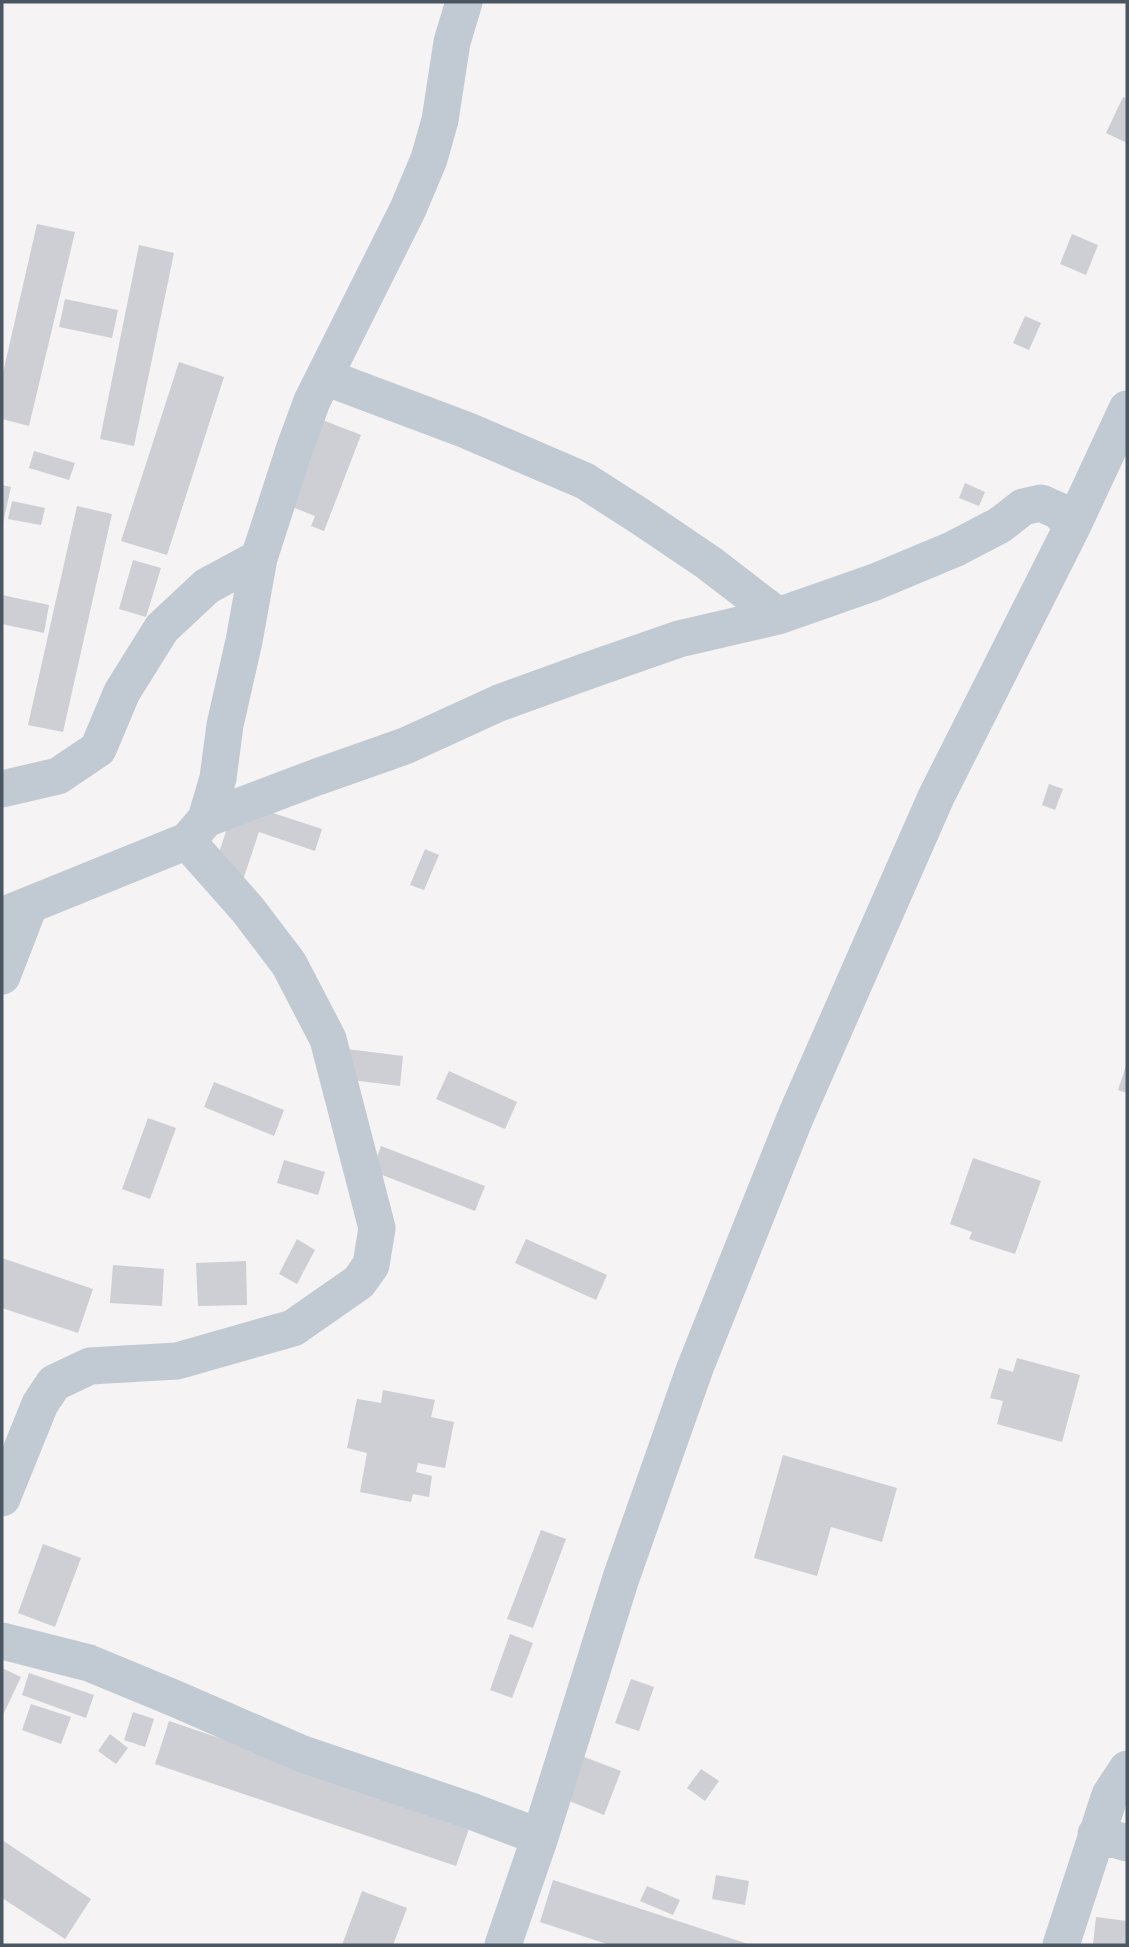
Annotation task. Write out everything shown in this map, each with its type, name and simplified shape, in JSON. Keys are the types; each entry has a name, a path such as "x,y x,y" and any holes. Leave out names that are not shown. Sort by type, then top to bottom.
{"street":[{"path":"441,2 452,42"},
{"path":"196,830 218,778 225,725 259,558 312,401 402,220 429,159 440,120 452,42 464,2"},
{"path":"325,377 466,430 585,481 698,555 778,616"},
{"path":"503,1945 540,1837 621,1578 695,1368 795,1118 936,797 1072,527 1127,410"},
{"path":"2,975 15,911 317,777 405,746 499,703 590,670 679,639 778,616 875,582 954,549 1000,525 1023,508 1041,503 1059,511 1072,527"},
{"path":"2,789 58,776 98,749 122,692 162,628 207,586 259,558"},
{"path":"2,1498 40,1404 54,1383 90,1366 177,1361 293,1328 359,1282 371,1265 377,1228 328,1039 289,964 248,909 196,830"},
{"path":"2,1641 89,1663 300,1753 540,1837"},
{"path":"1061,1945 1111,1838 1110,1795 1127,1769"}],"building":[{"path":"1123,97 1127,99 1127,143 1106,133"},
{"path":"37,224 75,232 29,426 2,419 2,377"},
{"path":"1072,234 1098,245 1086,275 1060,264"},
{"path":"139,245 174,253 134,446 100,439"},
{"path":"65,299 118,310 112,338 59,327"},
{"path":"1025,316 1041,323 1029,350 1013,343"},
{"path":"179,362 224,377 167,555 121,541"},
{"path":"302,412 361,435 324,531 311,526 315,516 269,498"},
{"path":"34,451 75,463 69,480 29,468"},
{"path":"965,483 985,492 979,506 959,498"},
{"path":"2,485 11,487 3,523 2,523"},
{"path":"12,501 45,508 41,525 8,519"},
{"path":"77,506 112,514 63,732 28,725"},
{"path":"133,560 161,568 146,617 119,609"},
{"path":"2,595 49,605 44,633 2,624"},
{"path":"1049,784 1063,789 1055,810 1042,805"},
{"path":"236,801 322,829 315,851 259,832 243,880 213,871"},
{"path":"425,849 439,855 424,890 410,885"},
{"path":"331,1047 403,1056 400,1086 327,1077"},
{"path":"1127,1063 1127,1093 1118,1090"},
{"path":"449,1071 517,1102 505,1129 436,1099"},
{"path":"214,1082 284,1110 274,1136 204,1107"},
{"path":"148,1118 176,1128 150,1199 122,1189"},
{"path":"381,1146 485,1186 475,1211 372,1171"},
{"path":"973,1158 1041,1181 1015,1254 969,1239 972,1232 950,1224"},
{"path":"284,1160 325,1172 318,1195 277,1183"},
{"path":"297,1239 315,1250 297,1284 279,1274"},
{"path":"526,1239 607,1275 596,1300 515,1263"},
{"path":"2,1258 93,1289 78,1333 2,1308"},
{"path":"246,1261 247,1305 198,1306 196,1263"},
{"path":"113,1265 164,1269 162,1306 110,1303"},
{"path":"1017,1358 1080,1375 1062,1442 997,1424 1003,1401 990,1398 999,1368 1013,1372"},
{"path":"383,1390 435,1400 431,1417 454,1422 445,1468 418,1463 416,1472 432,1476 429,1497 413,1494 411,1502 360,1492 367,1453 347,1448 357,1399 381,1403"},
{"path":"783,1455 897,1488 882,1542 831,1527 817,1576 754,1558"},
{"path":"541,1530 566,1539 533,1628 507,1619"},
{"path":"43,1544 81,1558 55,1627 18,1613"},
{"path":"510,1634 533,1643 512,1698 490,1690"},
{"path":"2,1668 21,1677 2,1717"},
{"path":"29,1673 94,1695 86,1718 22,1695"},
{"path":"631,1679 654,1687 639,1731 615,1723"},
{"path":"31,1704 71,1717 61,1744 22,1730"},
{"path":"133,1712 154,1719 145,1747 124,1740"},
{"path":"169,1721 471,1823 456,1866 155,1764"},
{"path":"110,1734 128,1748 116,1764 98,1751"},
{"path":"574,1753 621,1771 604,1815 557,1796"},
{"path":"701,1769 719,1781 705,1801 687,1788"},
{"path":"2,1840 91,1899 65,1939 2,1898"},
{"path":"716,1875 749,1881 745,1905 712,1899"},
{"path":"553,1880 751,1945 610,1945 540,1922"},
{"path":"647,1886 680,1900 673,1915 640,1901"},
{"path":"362,1891 407,1908 393,1945 342,1945"},
{"path":"1096,1917 1127,1921 1127,1945 1093,1945"}]}
